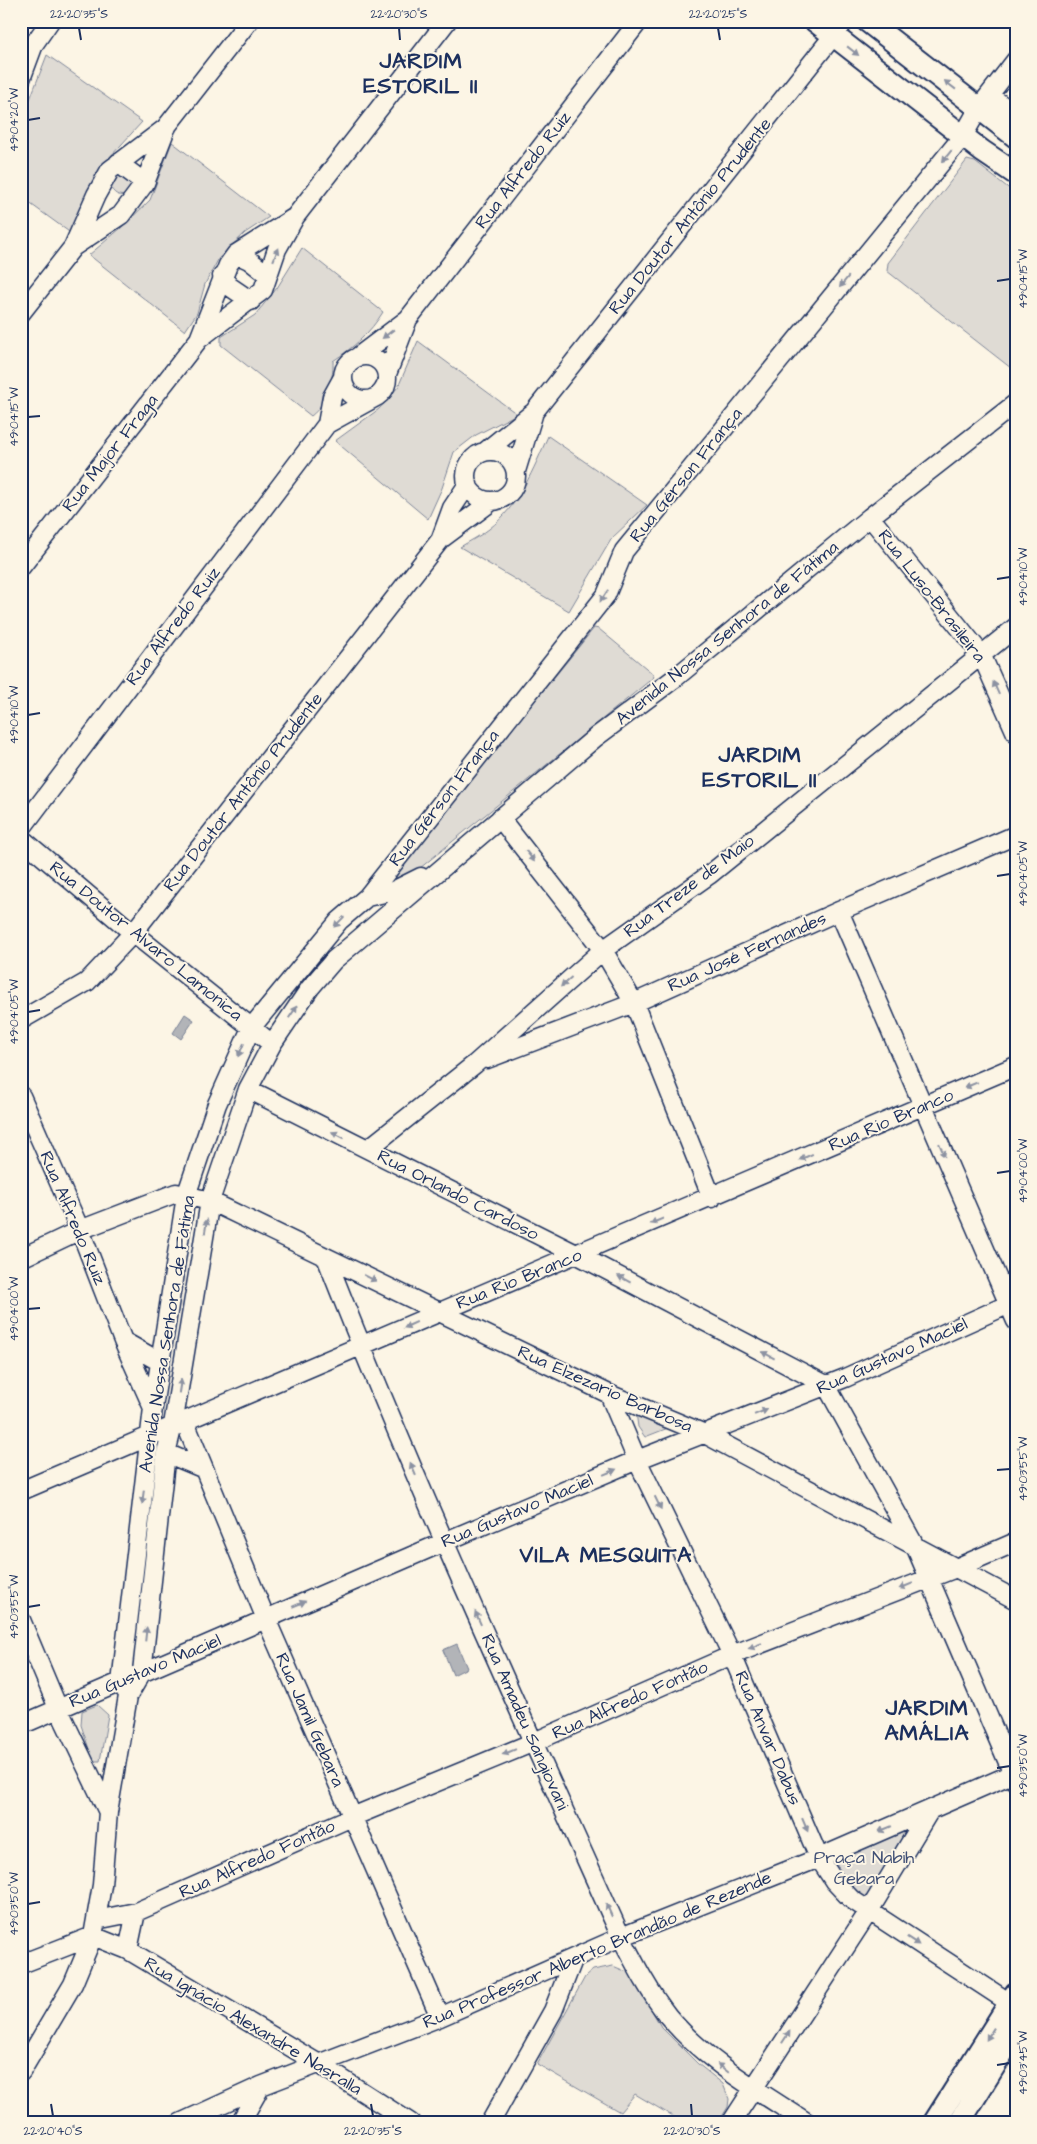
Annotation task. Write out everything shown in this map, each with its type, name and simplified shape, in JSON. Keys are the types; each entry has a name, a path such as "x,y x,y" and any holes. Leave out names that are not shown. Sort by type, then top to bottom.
{"main road":[{"path":"815,21 839,29 963,136 1016,174"},
{"path":"867,21 1010,118 1016,137"},
{"path":"982,151 1016,140"},
{"path":"934,2123 1013,2002"},
{"path":"959,2123 1016,2031"}],"street":[{"path":"21,79 28,47 50,21"},
{"path":"21,313 73,246 105,177 118,163 167,126 250,21"},
{"name":"Rua Major Fraga","path":"21,566 199,339 263,290 278,250 295,217 447,21"},
{"name":"Rua Alfredo Ruiz","path":"327,424 332,398 348,364 408,319 639,21"},
{"name":"Rua Doutor Antônio Prudente","path":"441,539 452,508 468,484 468,466 478,454 486,451 534,412 839,29"},
{"name":"Rua Gérson França","path":"371,896 606,595 624,551 963,136 984,101 1016,60"},
{"path":"73,246 122,215 144,183 167,126"},
{"path":"118,163 144,183"},
{"path":"96,195 122,215"},
{"name":"Rua Major Fraga","path":"199,339 222,276 236,254 295,217"},
{"path":"236,254 249,260 268,275"},
{"path":"222,276 229,286 251,300"},
{"name":"Rua Alfredo Ruiz","path":"21,829 327,424 374,398 384,388 386,374 408,319"},
{"path":"359,356 367,356 380,361 386,374"},
{"path":"343,377 347,391 352,396 359,400 374,398"},
{"name":"Avenida Nossa Senhora de Fátima","path":"142,1672 166,1453 179,1423 210,1201 248,1089 272,1044 310,988 334,960 596,737 675,678 870,517 1016,403"},
{"name":"Rua Doutor Antônio Prudente","path":"21,1020 86,982 133,933 441,539 492,501 500,499 513,488 516,471 534,412"},
{"path":"486,451 501,453 513,463 516,471"},
{"path":"468,484 476,495 492,501"},
{"name":"Rua Luso-Brasileira","path":"870,517 981,654 1016,733"},
{"name":"Rua Treze de Maio","path":"368,1149 475,1064 602,950 709,874 1016,627"},
{"path":"500,818 602,950 634,1003 712,1198"},
{"name":"Rua José Fernandes","path":"475,1064 634,1003 839,911 1016,835"},
{"name":"Rua Doutor Alvaro Lamonica","path":"21,838 133,933 272,1044"},
{"name":"Avenida Nossa Senhora de Fátima","path":"21,2072 73,1984 94,1928 102,1885 108,1812 124,1689 153,1408 186,1196 217,1104 251,1028 339,921 371,896 404,886 442,868"},
{"path":"371,896 384,918"},
{"path":"839,911 1012,1303 1016,1321"},
{"path":"526,1020 535,1040"},
{"name":"Rua Rio Branco","path":"21,1492 150,1435 712,1198 1016,1066"},
{"name":"Rua Orlando Cardoso","path":"248,1089 578,1255 826,1386"},
{"name":"Rua Alfredo Ruiz","path":"21,1096 80,1230 123,1342"},
{"path":"21,1258 80,1230 176,1193 186,1196"},
{"name":"Rua Elzezario Barbosa","path":"186,1196 210,1201 609,1394 705,1434 1016,1600"},
{"name":"Rua Amadeu Sangiovani","path":"326,1257 361,1347 444,1542 621,1937 640,1974 669,2016 726,2071 808,2123"},
{"name":"Rua Gustavo Maciel","path":"21,1725 58,1708 124,1689 142,1672 637,1460 826,1386 1012,1303"},
{"path":"123,1342 160,1362"},
{"path":"123,1342 153,1408"},
{"path":"826,1386 916,1548 1014,1778"},
{"name":"Rua Anvar Dabus","path":"609,1394 637,1460 732,1655 819,1858 834,1881 851,1899 1013,2002"},
{"name":"Rua Jamil Gebara","path":"179,1423 202,1468 440,2017"},
{"path":"166,1453 202,1468"},
{"name":"Rua Alfredo Fontão","path":"21,1964 94,1928 136,1912 352,1817 534,1742 732,1655 956,1568 1016,1542"},
{"path":"21,1620 58,1708 108,1812"},
{"name":"Rua Professor Alberto Brandão de Rezende","path":"180,2123 261,2086 440,2017 573,1960 621,1937 819,1858 930,1810 1014,1778"},
{"path":"731,2123 869,1911 930,1810"},
{"path":"128,1950 136,1912"},
{"name":"Rua Ignácio Alexandre Nasralla","path":"94,1928 319,2064 411,2123"},
{"path":"490,2123 553,2012 573,1960"},
{"path":"240,2123 261,2086"},
{"path":"225,2102 229,2109 230,2123"}],"green space":[{"path":"47,55 142,122 100,168 72,234 21,197 21,111 27,107"},
{"path":"172,142 269,217 245,233 219,258 205,284 197,313 185,331 89,255 150,200"},
{"path":"967,160 975,162 1016,194 1016,372 887,271 888,263"},
{"path":"117,172 135,182 127,195 116,194 110,186"},
{"path":"302,248 383,312 373,327 361,339 333,361 332,376 325,399 311,416 221,345 221,337 255,315 277,288"},
{"path":"418,341 517,414 476,435 454,452 442,488 428,519 335,441 379,409 398,387"},
{"path":"548,436 647,505 612,538 569,611 460,547 489,529 509,509 524,486"},
{"path":"594,628 599,629 652,673 654,677 403,882 396,877 403,864"},
{"path":"636,1412 666,1422 668,1428 645,1437 638,1427"},
{"path":"97,1705 108,1715 100,1761 93,1761 81,1725 82,1711"},
{"name":"Praça Nabih Gebara","path":"914,1824 868,1900 849,1884 833,1859"},
{"path":"613,1966 632,1974 661,2027 698,2064 723,2084 729,2099 728,2107 718,2123 684,2123 635,2094 620,2112 537,2064 585,1977 593,1970"}],"shaded area":[{"path":"185,1014 194,1020 181,1039 173,1033"},
{"path":"457,1644 467,1668 453,1675 443,1650"}],"district":[{"name":"JARDIM ESTORIL II","path":"421,74"},
{"name":"JARDIM ESTORIL II","path":"760,768"},
{"name":"VILA MESQUITA","path":"606,1555"},
{"name":"JARDIM AMÁLIA","path":"927,1720"}]}
